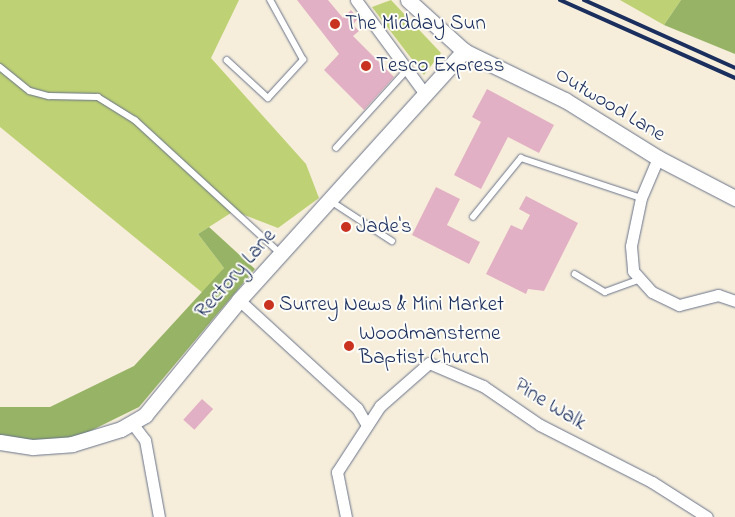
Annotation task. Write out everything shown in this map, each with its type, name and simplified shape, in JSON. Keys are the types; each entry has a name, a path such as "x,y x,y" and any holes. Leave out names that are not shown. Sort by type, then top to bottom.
{"main road":[{"name":"Outwood Lane","path":"408,0 464,51 565,100 658,158 735,198"},
{"name":"Rectory Lane","path":"0,442 59,446 132,423 156,404 239,300 464,51"}],"street":[{"path":"361,2 425,94"},
{"path":"658,158 641,198 631,254 638,280 679,305 718,295 735,301"},
{"path":"239,300 357,408 367,425"},
{"name":"Pine Walk","path":"346,517 337,472 380,406 429,363 483,386 540,425 652,482 706,517"},
{"path":"357,408 380,406"},
{"path":"132,423 145,440 159,517"}],"lane":[{"path":"227,60 268,98 303,60 270,0"},
{"path":"0,67 30,91 49,96 98,97 135,120 280,254"},
{"path":"336,148 408,70"},
{"path":"473,217 521,158 641,198"},
{"path":"329,200 392,241"},
{"path":"575,274 605,292 638,280"}],"green space":[{"path":"0,0 239,0 211,58 306,164 319,198 278,228 234,211 198,234 224,268 204,294 0,127"},
{"path":"391,0 441,53 424,75 372,7"},
{"path":"620,0 681,0 664,25"},
{"path":"681,0 735,0 735,54 664,25"},
{"path":"209,227 255,269 139,407 78,437 44,441 0,436 0,407 50,407 134,366 224,268 198,234"}],"building":[{"path":"297,0 328,0 343,18 351,10 358,18 353,25 359,31 353,36 394,77 364,110 324,70 339,54"},
{"path":"487,89 554,125 539,153 508,137 481,189 454,175 481,122 472,117"},
{"path":"436,187 460,199 447,225 480,242 469,264 412,235"},
{"path":"526,196 578,223 544,291 528,289 526,294 486,274 511,225 522,230 530,215 519,209"},
{"path":"202,399 213,409 194,430 183,420"}],"railway":[{"path":"560,0 735,78"},
{"path":"584,0 735,68"}],"place":[{"name":"The Midday Sun","path":"335,24"},
{"name":"Tesco Express","path":"366,66"},
{"name":"Jade's","path":"346,227"},
{"name":"Surrey News & Mini Market","path":"269,305"},
{"name":"Woodmansterne Baptist Church","path":"349,346"}]}
